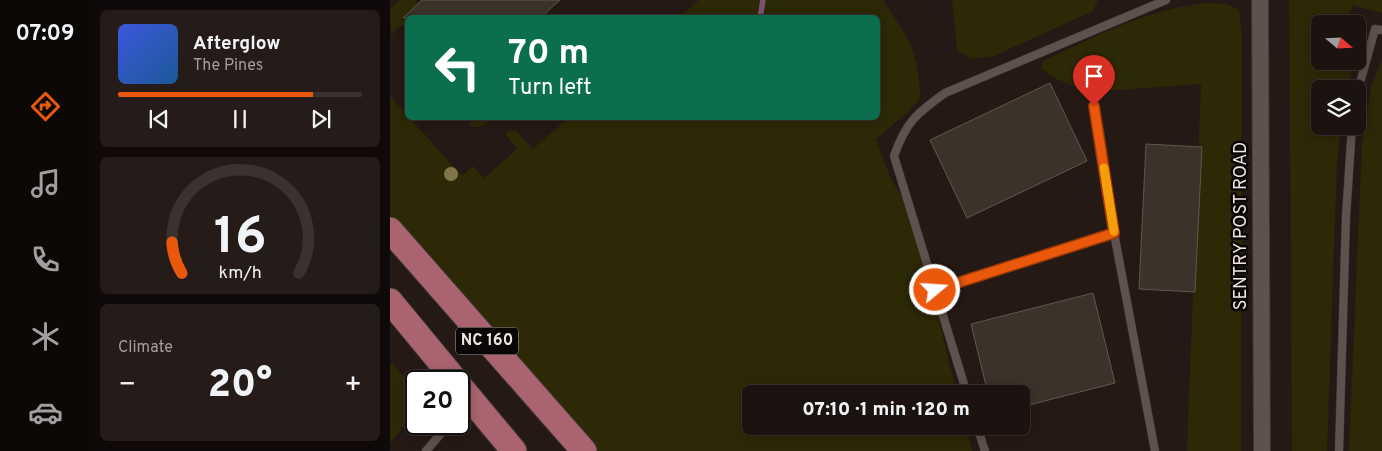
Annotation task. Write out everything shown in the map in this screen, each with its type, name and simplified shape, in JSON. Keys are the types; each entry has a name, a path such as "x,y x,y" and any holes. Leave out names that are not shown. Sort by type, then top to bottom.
{"main road":[{"name":"NC 160","path":"390,230 584,451"},
{"name":"NC 160","path":"390,301 443,370"},
{"name":"NC 160","path":"470,404 514,451"}],"street":[{"name":"SENTRY POST ROAD","path":"1257,1 1262,451"}],"lane":[{"path":"964,385 894,156 902,133 917,113 944,92 1166,0"},
{"path":"1361,80 1375,29 1382,30"},
{"path":"1094,106 1114,233 1154,451"},
{"path":"1339,451 1346,217 1351,135"},
{"path":"935,290 1114,233"},
{"path":"426,451 440,435"},
{"path":"980,435 985,451"}],"shaded area":[{"path":"400,0 415,0 418,4 402,19 405,23 405,29 402,25 391,35 390,8"},
{"path":"699,0 883,0 906,35 918,69 920,99 908,112 876,139 890,177 913,216 955,385 742,385 742,435 968,435 972,451 597,451 390,215 390,96 405,113 405,120 412,120 462,176 473,166 484,178 517,149 505,134 508,131 516,131 533,149 566,120 880,120 880,15 682,15"},
{"path":"952,0 1098,0 1093,11 994,56 971,59 957,50"},
{"path":"1289,0 1382,0 1382,13 1352,5 1349,15 1311,15 1311,70 1353,70 1350,80 1311,80 1311,135 1340,135 1337,161 1327,451 1292,451"},
{"path":"1204,3 1227,4 1239,10 1242,37 1241,451 1187,451 1201,84 1089,92 1057,79 1041,69 1043,61 1121,25 1161,12"},
{"path":"1382,59 1382,451 1349,451 1362,144 1363,135 1366,135 1366,119 1371,87"},
{"path":"473,120 492,120 478,128 469,125"},
{"path":"390,362 405,377 405,425 390,443"}],"building":[{"path":"422,0 560,0 543,15 406,15"},
{"path":"1050,83 1087,161 967,218 930,140"},
{"path":"1146,144 1202,147 1195,292 1139,289"},
{"path":"1093,293 1115,383 1030,405 1030,385 986,385 971,324"}],"waterway":[{"path":"760,15 763,0"}],"slow traffic":[{"path":"1104,168 1114,231"}],"route":[{"path":"935,290 1114,233 1094,106"}]}
